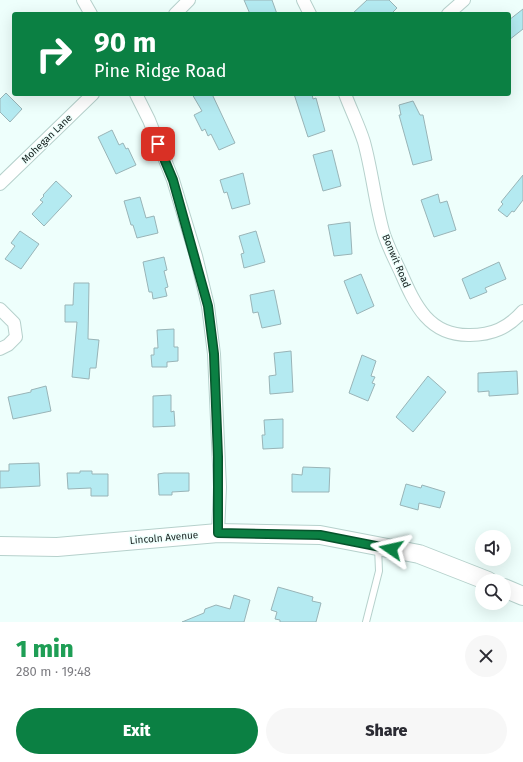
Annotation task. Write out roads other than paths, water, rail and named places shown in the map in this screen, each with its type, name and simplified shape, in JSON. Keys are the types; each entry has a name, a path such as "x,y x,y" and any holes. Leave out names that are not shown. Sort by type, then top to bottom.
{"street":[{"path":"83,0 90,12"},
{"path":"177,12 189,0"},
{"path":"304,0 309,12"},
{"path":"450,12 464,0"},
{"name":"Mohegan Lane","path":"0,184 91,96"},
{"path":"137,96 149,120 173,180 208,306 214,354 219,471 218,533"},
{"name":"Bonwit Road","path":"347,96 364,142 383,233 413,302 422,314 435,325 451,332 465,335 482,335 500,330 514,320 523,311"},
{"path":"0,309 14,323 16,337 8,345 0,349"},
{"name":"Lincoln Avenue","path":"0,546 57,547 218,533 320,535 419,554 475,576"},
{"path":"511,591 523,596"}],"lane":[{"path":"366,622 379,571 377,546"}]}
